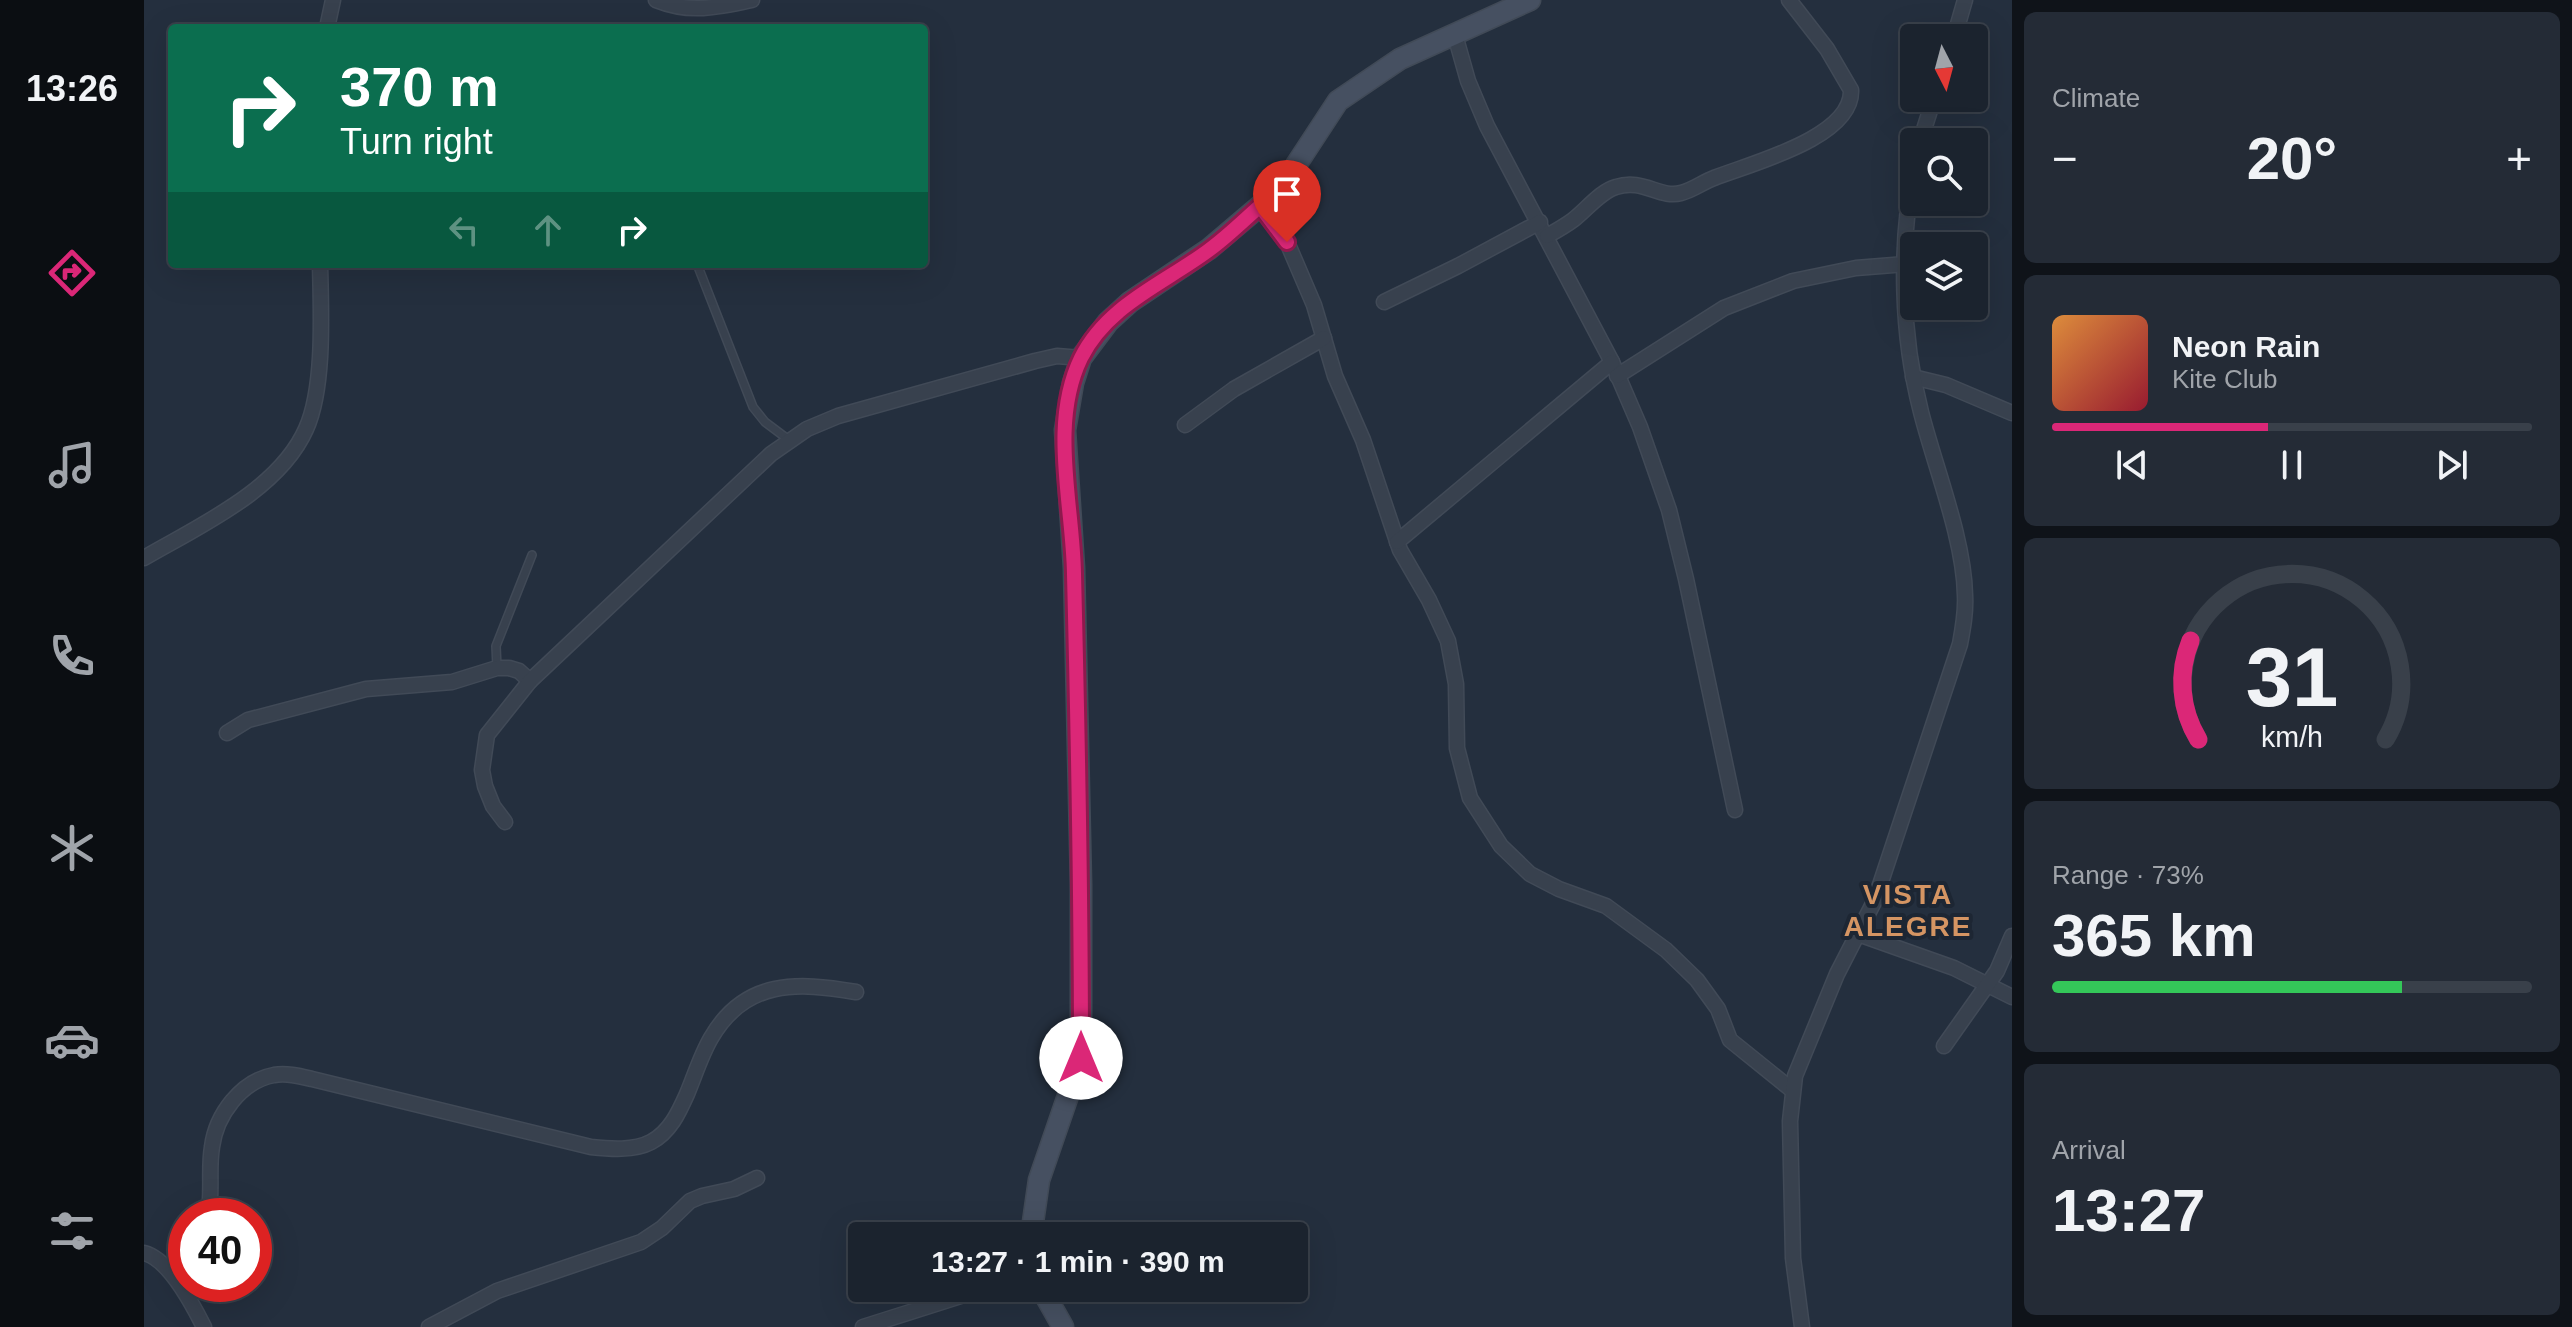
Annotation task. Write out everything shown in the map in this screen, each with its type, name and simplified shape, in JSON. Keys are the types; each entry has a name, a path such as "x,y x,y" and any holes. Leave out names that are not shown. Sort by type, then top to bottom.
{"street":[{"path":"328,24 333,0"},
{"path":"656,0 699,10 752,0"},
{"path":"1033,1222 1039,1180 1081,1058 1074,568 1065,430 1081,358 1108,322 1130,302 1209,249 1281,188 1338,101 1400,59 1530,0"},
{"path":"1547,236 1569,223 1612,188 1629,183 1680,194 1713,178 1780,155 1829,128 1848,104 1851,90 1827,49 1789,0"},
{"path":"1958,24 1965,0"},
{"path":"1455,35 1468,81 1487,126 1540,222 1640,427 1669,510 1735,810"},
{"path":"1260,206 1287,242 1314,305 1335,376 1363,440 1397,542 1448,641 1456,684 1457,748 1470,798 1501,846 1530,874 1559,889 1606,906 1666,950 1697,980 1718,1009 1730,1040 1792,1090"},
{"path":"1384,302 1540,222"},
{"path":"1397,542 1614,369 1724,308 1793,281 1856,268 1900,264"},
{"path":"144,558 240,501 279,469 300,442 312,412 317,380 320,268"},
{"path":"1802,1327 1793,1258 1792,1090 1820,1011 1880,887 1960,644 1965,618 1961,560 1913,377 1906,320"},
{"path":"1185,425 1234,389 1324,338"},
{"path":"505,822 493,806 485,786 482,770 487,735 530,681 789,440 838,416 1035,361 1057,356 1081,358"},
{"path":"1913,377 1946,385 2012,413"},
{"path":"227,733 248,720 366,689 452,682 497,668 519,671 530,681"},
{"path":"1858,934 1954,968 2012,997"},
{"path":"1944,1046 1989,984 2012,936"},
{"path":"211,1198 212,1148 217,1126 234,1100 266,1077 288,1074 591,1147 624,1148 649,1144 672,1123 710,1041 724,1020 743,1003 784,986 817,985 856,992"},
{"path":"429,1327 497,1291 641,1242 662,1228 690,1201 734,1189 757,1178"},
{"path":"144,1253 168,1266"},
{"path":"193,1302 204,1327"},
{"path":"863,1327 942,1302"},
{"path":"1049,1302 1063,1327"}],"lane":[{"path":"699,268 753,407 765,422 789,440"},
{"path":"497,668 496,646 532,555"}],"district":[{"name":"VISTA ALEGRE","path":"1908,910"}],"route":[{"path":"1081,1058 1081,884 1074,568 1065,430 1073,383 1081,358 1108,322 1130,302 1209,249 1260,206 1287,242"}]}
